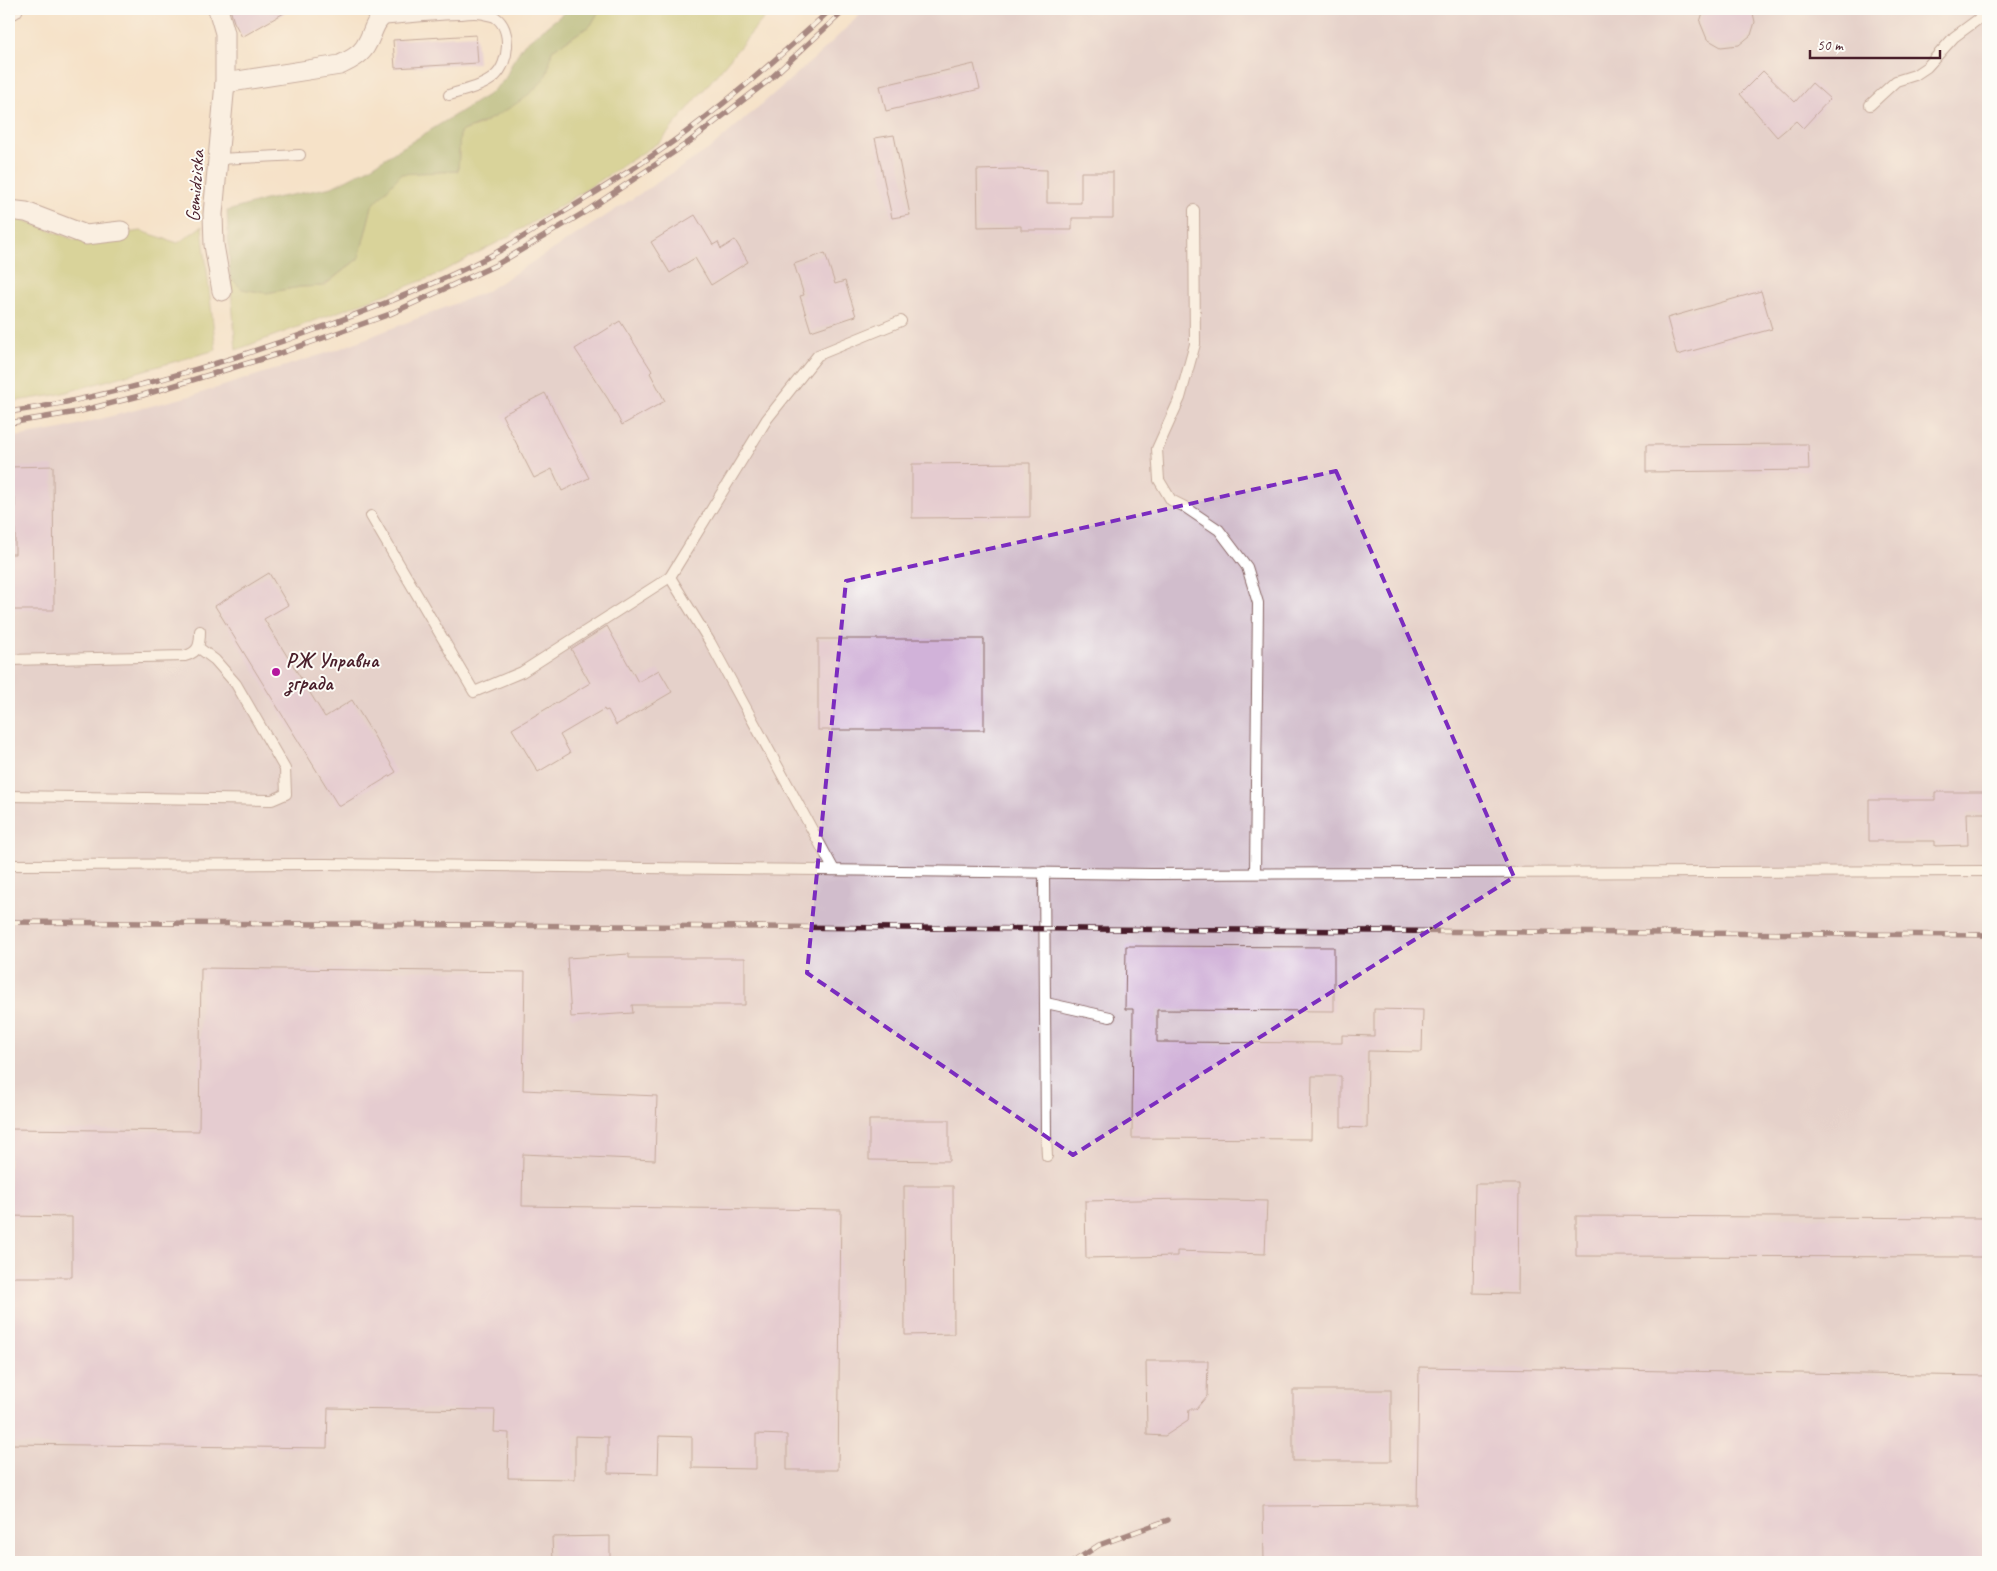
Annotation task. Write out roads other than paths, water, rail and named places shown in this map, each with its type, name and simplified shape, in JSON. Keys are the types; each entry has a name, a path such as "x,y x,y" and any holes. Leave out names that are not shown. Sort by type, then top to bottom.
{"street":[{"name":"Gemidziska","path":"218,9 225,33 226,84 213,214 214,245 222,291"},
{"path":"226,84 340,65 355,58 365,48 384,14"},
{"path":"9,210 26,212 86,235 121,231"}],"lane":[{"path":"1870,105 1896,81 1914,75 1927,67 1954,37 1988,12"},
{"path":"384,14 481,13 495,18 504,30 507,43 506,56 501,69 494,77 482,84 449,95"},
{"path":"219,159 300,155"},
{"path":"1194,210 1195,344 1180,398 1157,448 1159,480 1171,500 1185,506 1219,530 1247,567 1258,603 1255,873"},
{"path":"371,516 474,692 522,672 670,577 767,419 818,355 901,321"},
{"path":"670,577 710,642 834,870"},
{"path":"9,660 185,656 193,654 199,648 200,631"},
{"path":"9,796 272,800 286,794 285,769 236,684 215,660 199,648"},
{"path":"9,865 324,864 1255,873 1988,872"},
{"path":"1044,872 1047,1156"},
{"path":"1046,1003 1110,1017"}],"railway":[{"path":"9,412 90,397 211,365 349,317 452,275 492,255 586,199 685,133 760,73 831,9"},
{"path":"9,423 77,412 143,395 278,354 390,314 496,265 585,212 689,142 769,80 846,9"},
{"path":"9,922 1988,935"},
{"path":"1073,1562 1099,1545 1168,1520"}],"place":[{"name":"РЖ Управна зграда","path":"276,672"}]}
